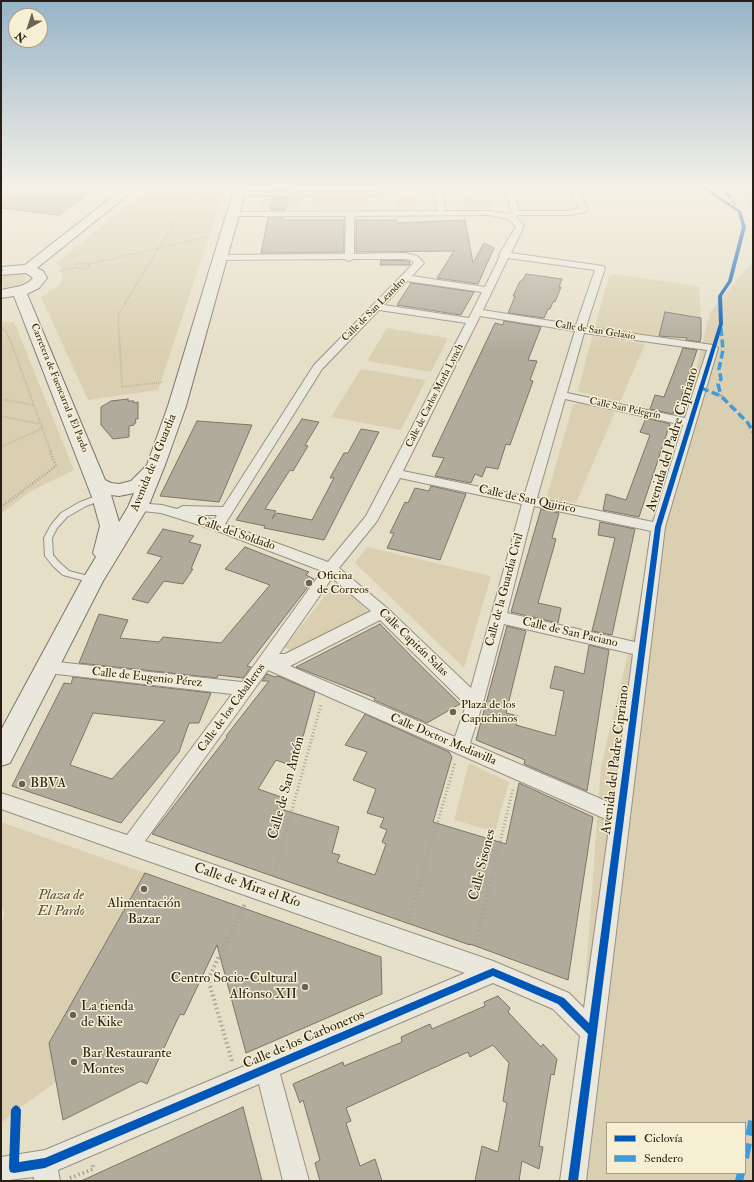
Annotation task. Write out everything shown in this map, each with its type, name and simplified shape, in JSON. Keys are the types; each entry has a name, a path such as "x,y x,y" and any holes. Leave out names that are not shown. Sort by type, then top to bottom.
{"street":[{"path":"28,269 63,241"},
{"name":"Avenida de la Guardia","path":"1,755 97,572 138,507 156,465 177,406 225,241"},
{"path":"349,241 349,258"},
{"name":"Calle de Carlos Morla Lynch","path":"331,569 372,518 512,241"},
{"name":"Calle de la Guardia Civil","path":"460,747 475,703 529,501 600,268 504,255"},
{"name":"Calle de San Leandro","path":"217,526 318,367 420,263 414,258 405,256 349,258 220,258"},
{"path":"1,294 19,292 34,285 40,278 38,274 28,269 3,267"},
{"path":"406,278 487,290"},
{"name":"Carretera de Fuencarral a El Pardo","path":"19,292 100,490 110,526 97,572"},
{"name":"Calle de San Gelasio","path":"377,307 581,329 714,348"},
{"name":"Avenida del Padre Cipriano","path":"573,1181 658,528 714,348"},
{"name":"Calle San Pelegrín","path":"561,395 690,423"},
{"path":"100,490 118,490 138,485 156,465"},
{"name":"Calle de San Quirico","path":"396,472 658,528"},
{"path":"100,490 138,507"},
{"path":"110,526 125,511 138,507"},
{"name":"Calle del Soldado","path":"138,507 162,509 217,526 331,569"},
{"path":"162,509 226,511"},
{"name":"Calle Capitán Salas","path":"331,569 382,612 475,703"},
{"name":"Calle de los Caballeros","path":"130,846 246,689 331,569"},
{"path":"265,662 288,660 382,612"},
{"name":"Calle de San Paciano","path":"498,617 642,650"},
{"name":"Calle Doctor Mediavilla","path":"265,662 621,817"},
{"name":"Calle de Eugenio Pérez","path":"48,667 246,689"},
{"name":"Calle de Mira el Río","path":"1,801 261,890 493,972"},
{"path":"493,972 561,1001 592,1032"},
{"name":"Calle de los Carboneros","path":"1,1170 46,1172 267,1068 493,972"},
{"path":"267,1068 296,1181"}],"lane":[{"path":"97,572 66,573 49,556 48,538 54,527 64,515 83,504 100,490"}],"path":[{"path":"164,241 118,315 122,387 164,382"},
{"path":"74,268 75,265 79,263 89,264 190,241"},
{"path":"59,271 74,268 84,269 89,267 89,264"},
{"path":"1,328 6,332 12,342 56,466 26,487 1,508"},
{"path":"1,399 34,405"},
{"path":"1,416 41,424"},
{"path":"1,447 43,428"},
{"path":"412,912 460,747"}],"green space":[{"path":"83,241 208,241 158,390 88,400 41,297 59,285 63,277 60,266 56,263"},
{"path":"753,261 753,1181 571,1181 601,766 710,312"},
{"path":"18,273 27,278 24,283 15,287 1,288 1,276"},
{"path":"616,274 699,287 701,318 666,312 659,336 597,328 595,326 609,276"},
{"path":"1,322 14,322 74,470 31,491 1,514"},
{"path":"387,328 448,338 431,372 367,361"},
{"path":"596,336 645,344 620,402 578,391 592,337"},
{"path":"361,369 426,380 401,430 331,417"},
{"path":"579,403 615,412 576,503 550,499 547,496 573,405"},
{"path":"367,547 491,576 464,668 355,563"},
{"path":"337,580 370,613 292,652 285,647"},
{"path":"469,763 509,782 495,832 454,820"},
{"name":"Plaza de El Pardo","path":"1,822 145,873 49,1043 56,1082 1,1123 1,922 5,913 1,907"}],"building":[{"path":"263,241 344,241 344,252 261,253"},
{"path":"356,241 469,241 473,263 484,243 494,248 478,284 437,278 454,251 356,252"},
{"path":"381,260 409,261 410,265 380,265"},
{"path":"526,274 562,279 559,287 561,287 555,302 553,302 550,309 548,309 544,318 508,313 515,296 513,296 520,281 522,281"},
{"path":"411,283 474,292 461,315 397,305"},
{"path":"665,312 701,318 700,342 686,340 687,338 659,336"},
{"path":"504,321 541,327 528,360 537,361 530,380 533,381 510,445 506,444 498,469 486,467 482,477 475,474 471,483 435,476 444,458 432,456 495,323 503,325"},
{"path":"683,348 697,350 677,410 675,410 673,414 650,409 655,395 664,397"},
{"path":"128,399 128,401 134,401 134,403 138,402 138,419 135,419 136,423 134,423 134,425 129,426 129,437 113,439 101,425 101,407 111,401"},
{"path":"646,418 670,424 639,517 603,510 606,494 626,500 650,435 640,432"},
{"path":"302,419 319,422 305,445 308,446 293,471 290,470 265,509 276,511 272,519 277,513 312,520 334,478 330,478 344,453 348,453 361,429 379,432 324,540 264,528 265,526 236,520"},
{"path":"197,421 252,425 219,502 160,496"},
{"path":"431,486 466,494 440,560 387,548 394,533 390,533 405,502 408,503 415,488 429,491"},
{"path":"541,509 559,513 552,538 556,539 538,603 561,608 558,623 511,612"},
{"path":"600,522 635,529 612,635 592,631 615,538 598,535"},
{"path":"163,529 194,536 189,542 201,545 191,569 193,569 183,584 164,581 148,603 132,599 162,557 147,553"},
{"path":"245,547 309,572 306,575 314,579 247,666 251,667 243,678 218,675 217,678 79,663 99,614 128,620 120,638 159,642 163,637 221,643 270,585 225,569"},
{"path":"380,624 460,704 427,723 374,700 375,698 296,667"},
{"path":"507,626 526,631 506,713 518,716 516,725 555,736 564,691 550,688 555,666 584,674 589,645 609,650 587,791 524,764 525,760 476,740"},
{"path":"267,674 275,677 278,676 315,692 295,767 276,760 258,789 287,799 284,810 339,827 332,853 340,855 337,862 375,875 386,844 382,842 387,830 380,827 384,818 367,813 376,789 353,780 367,752 345,745 365,714 449,752 452,757 433,822 506,844 519,783 593,817 568,980 470,944 152,834 269,681 262,681"},
{"path":"73,677 211,693 199,723 189,723 179,752 121,823 12,786 64,683 71,684","holes":["93,713 165,721 112,779 70,765"]},
{"path":"145,873 381,957 382,994 246,1053 217,945 184,1015 180,1014 147,1084 141,1081 63,1120 49,1043"},
{"path":"498,996 510,1008 508,1012 541,1047 543,1044 557,1059 554,1075 551,1074 539,1146 543,1147 539,1169 522,1161 519,1181 475,1181 482,1146 498,1152 507,1103 503,1101 509,1063 493,1045 470,1057 468,1052 346,1108 351,1121 346,1123 360,1166 375,1159 382,1181 320,1181 315,1163 320,1160 303,1100 300,1103 293,1084 343,1062 344,1066 402,1042 401,1037 430,1024 432,1029 485,1006 484,1002"},
{"path":"243,1107 262,1181 81,1181"}],"marked path":[{"path":"721,328 723,350 719,369 721,379 718,384 721,396"},
{"path":"701,388 721,396 748,423 753,432"},
{"path":"746,1153 753,1117"},
{"path":"739,1181 741,1174"}],"cycle path":[{"path":"573,1181 658,527 721,324 720,296 730,281 740,241"},
{"path":"16,1110 14,1168 45,1163 493,972 561,1001 592,1032"}],"place":[{"name":"Oficina de Correos","path":"309,583"},
{"name":"Plaza de los Capuchinos","path":"453,712"},
{"name":"BBVA","path":"22,784"},
{"name":"Alimentación Bazar","path":"144,889"},
{"name":"Centro Socio-Cultural Alfonso XII","path":"305,987"},
{"name":"La tienda de Kike","path":"73,1015"},
{"name":"Bar Restaurante Montes","path":"74,1062"}]}
